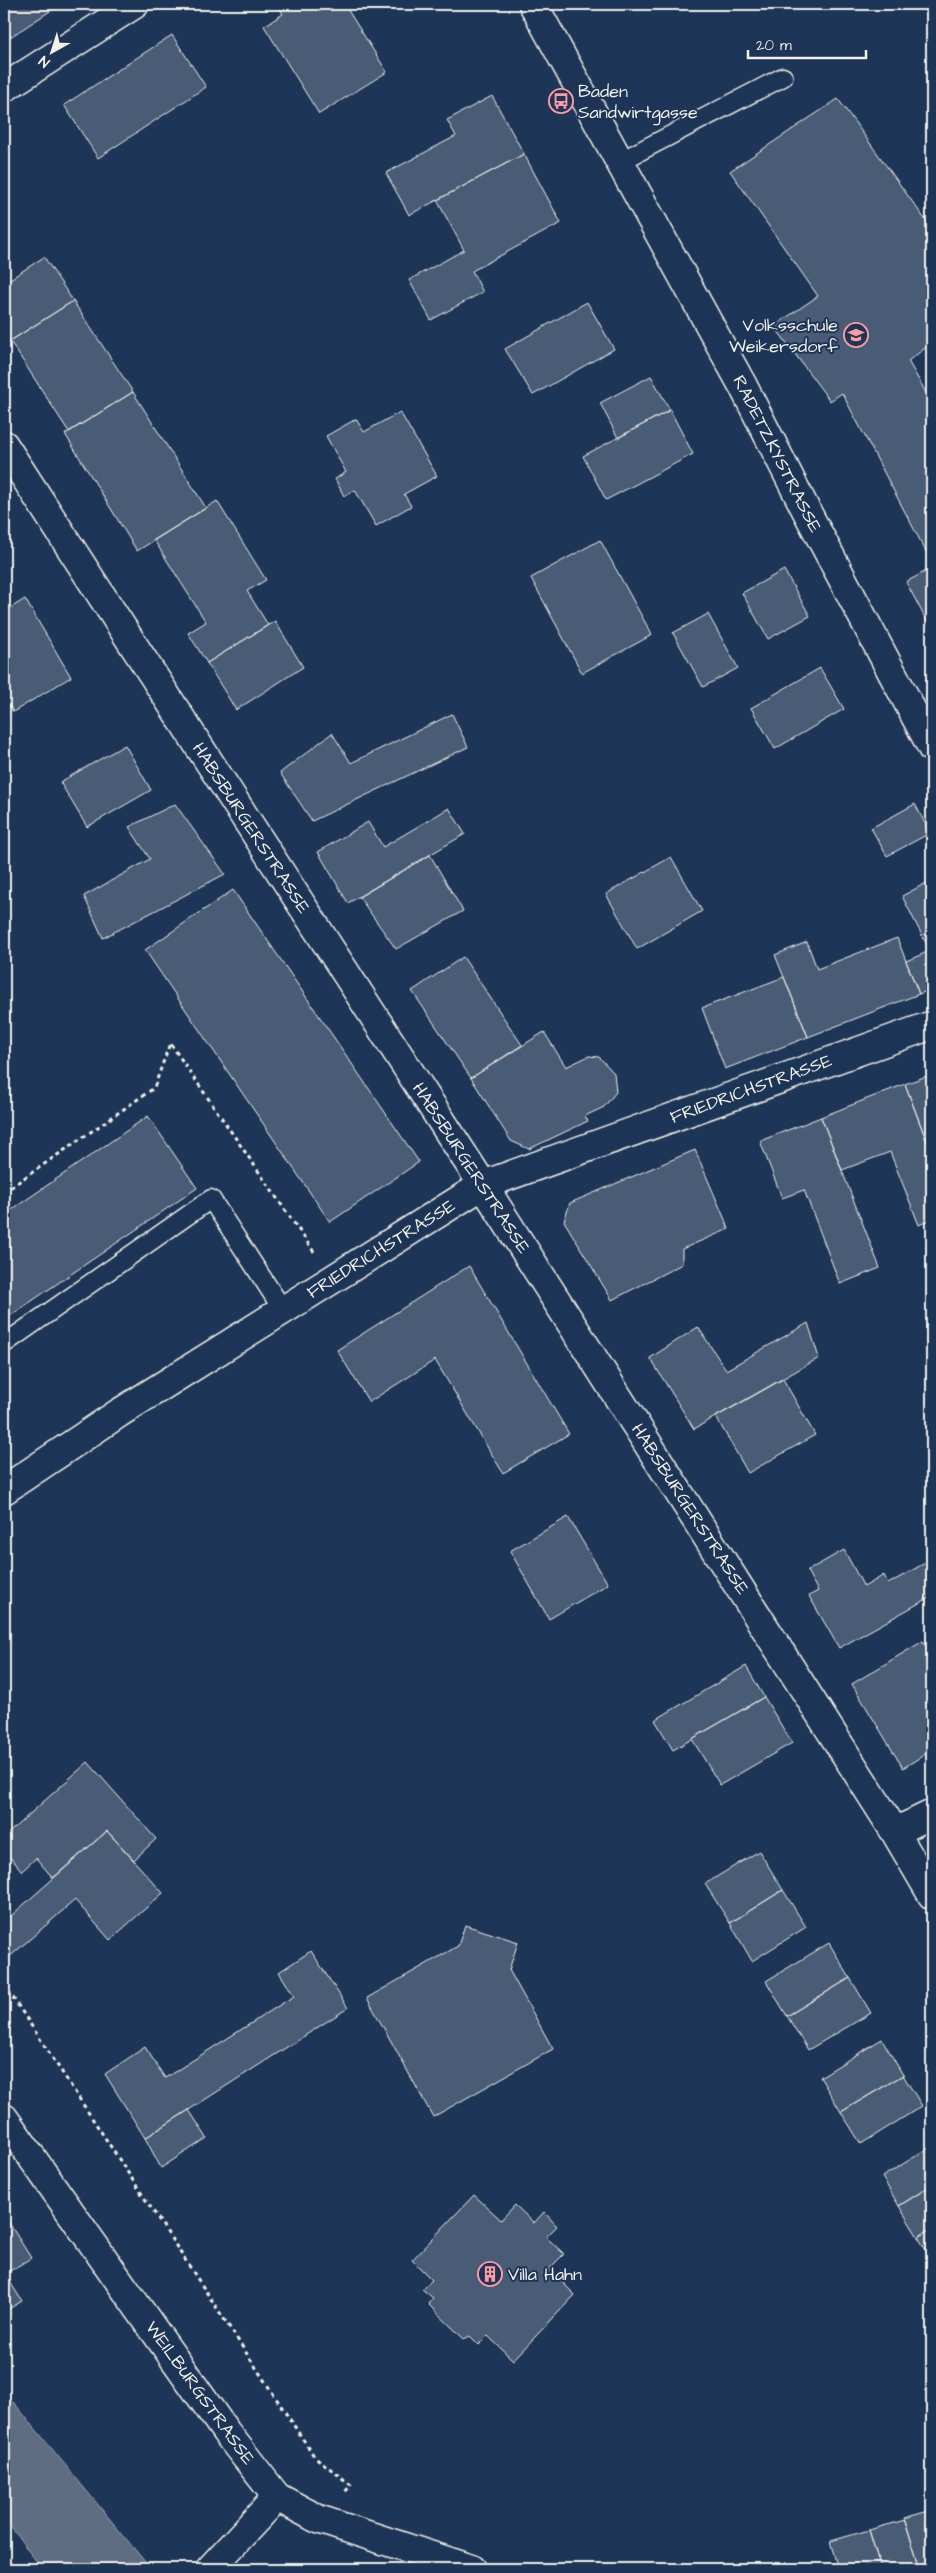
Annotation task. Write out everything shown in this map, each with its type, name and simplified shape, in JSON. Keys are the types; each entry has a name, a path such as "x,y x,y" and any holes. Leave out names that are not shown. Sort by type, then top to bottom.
{"street":[{"path":"4,88 135,4"},
{"name":"RADETZKYSTRASSE","path":"533,4 743,386 806,510 932,748"},
{"name":"HABSBURGERSTRASSE","path":"4,445 483,1185 896,1832 932,1895"},
{"name":"FRIEDRICHSTRASSE","path":"4,1490 118,1413 483,1185 932,1025"},
{"path":"896,1832 932,1814"},
{"name":"WEILBURGSTRASSE","path":"4,2118 226,2432 277,2497 318,2519 472,2569"},
{"path":"210,2569 277,2497"}],"lane":[{"path":"619,162 783,77"},
{"path":"4,1344 211,1199 283,1310"}],"path":[{"path":"4,1192 154,1088 170,1043 333,1279"},
{"path":"4,1984 314,2456 351,2485 318,2519"}],"water":[{"path":"4,2394 15,2404 151,2569 42,2569 4,2518"}],"building":[{"path":"4,4 61,4 4,41"},
{"path":"277,4 344,4 387,72 319,114 264,26 283,14"},
{"path":"172,35 206,87 98,158 64,105"},
{"path":"492,96 524,154 409,215 386,173 456,136 447,120"},
{"name":"Volksschule Weikersdorf","path":"838,99 932,229 932,343 908,361 932,403 932,563 842,393 830,401 774,326 818,296 730,171"},
{"path":"524,154 561,223 472,271 483,292 431,320 409,280 464,250 437,200"},
{"path":"44,257 73,301 4,345 4,283"},
{"path":"73,301 133,392 69,432 10,341"},
{"path":"587,302 614,349 533,395 505,349"},
{"path":"651,376 670,410 618,438 600,403"},
{"path":"133,392 206,508 137,551 65,434"},
{"path":"670,410 693,454 606,500 583,456"},
{"path":"400,412 437,476 404,494 411,506 376,526 355,490 344,496 335,479 346,472 326,436 356,419 364,432"},
{"path":"217,501 266,580 247,591 268,625 207,663 188,633 206,622 154,540"},
{"path":"600,540 652,635 582,673 531,578"},
{"path":"932,568 932,631 906,582"},
{"path":"784,570 810,616 768,639 742,593"},
{"path":"25,599 71,677 13,712 4,697 4,612"},
{"path":"708,614 738,668 703,687 673,633"},
{"path":"275,621 303,667 236,710 207,663"},
{"path":"820,668 844,709 775,749 751,708"},
{"path":"452,714 468,747 312,821 280,773 332,733 351,763"},
{"path":"125,745 151,790 87,827 60,782"},
{"path":"175,804 225,874 103,938 84,896 150,859 129,827"},
{"path":"915,804 930,833 887,856 871,828"},
{"path":"449,808 465,834 348,903 318,852 368,822 383,847"},
{"path":"430,855 463,911 396,949 359,897"},
{"path":"671,857 702,911 637,949 606,894"},
{"path":"932,880 932,989 919,994 906,961 930,951 902,896"},
{"path":"233,890 419,1162 330,1222 145,950"},
{"path":"897,938 919,994 808,1037 775,955 807,942 817,969"},
{"path":"463,957 522,1045 471,1078 412,991"},
{"path":"784,977 808,1037 725,1069 702,1008"},
{"path":"544,1032 566,1067 589,1056 599,1057 614,1073 616,1092 604,1107 585,1116 588,1121 529,1149 511,1141 471,1078"},
{"path":"932,1074 932,1155 905,1084"},
{"path":"905,1084 932,1155 932,1219 919,1225 890,1152 842,1170 821,1117"},
{"path":"148,1116 197,1188 4,1320 4,1215"},
{"path":"821,1117 880,1268 840,1284 804,1190 782,1198 760,1141"},
{"path":"695,1150 729,1229 682,1249 682,1264 612,1300 564,1221 570,1203"},
{"path":"469,1266 569,1434 503,1473 435,1360 369,1402 337,1350"},
{"path":"808,1323 819,1358 694,1429 650,1358 698,1327 726,1370"},
{"path":"783,1379 815,1435 748,1473 716,1417"},
{"path":"568,1517 608,1584 549,1619 510,1551"},
{"path":"844,1550 864,1587 884,1575 888,1584 932,1559 932,1596 839,1648 809,1596 818,1591 807,1571"},
{"path":"923,1641 932,1656 932,1750 903,1768 852,1684"},
{"path":"746,1666 764,1697 673,1750 655,1720"},
{"path":"764,1697 792,1743 720,1785 692,1739"},
{"path":"88,1762 156,1839 134,1860 107,1831 53,1878 36,1858 22,1871 4,1850 4,1837"},
{"path":"107,1831 163,1893 110,1940 75,1900 7,1959 4,1956 4,1922"},
{"path":"759,1851 783,1890 730,1923 705,1884"},
{"path":"783,1890 806,1927 752,1961 730,1923"},
{"path":"465,1925 518,1942 509,1970 553,2049 433,2117 367,1998 458,1946"},
{"path":"829,1943 850,1978 787,2016 766,1981"},
{"path":"311,1951 348,2008 145,2138 105,2074 145,2047 165,2078 294,1996 279,1972"},
{"path":"850,1978 871,2013 808,2050 787,2016"},
{"path":"882,2039 903,2075 841,2112 820,2077"},
{"path":"903,2075 922,2106 861,2144 841,2112"},
{"path":"189,2110 207,2138 161,2168 145,2138"},
{"path":"932,2146 932,2185 899,2206 882,2177"},
{"path":"932,2185 932,2228 918,2237 899,2206"},
{"name":"Villa Hahn","path":"474,2195 501,2220 515,2205 534,2223 544,2212 557,2226 546,2237 564,2254 549,2269 575,2295 513,2360 488,2336 479,2345 470,2336 464,2339 428,2304 433,2298 422,2289 432,2280 412,2260"},
{"path":"4,2215 31,2258 5,2274 22,2301 4,2312"},
{"path":"932,2228 932,2260 918,2237"},
{"path":"932,2510 932,2569 920,2569 904,2518"},
{"path":"905,2520 920,2569 881,2569 869,2530"},
{"path":"869,2530 881,2569 839,2569 831,2541"}],"place":[{"name":"Baden Sandwirtgasse","path":"561,101"},
{"name":"Volksschule Weikersdorf","path":"856,335"},
{"name":"Villa Hahn","path":"490,2274"}]}
